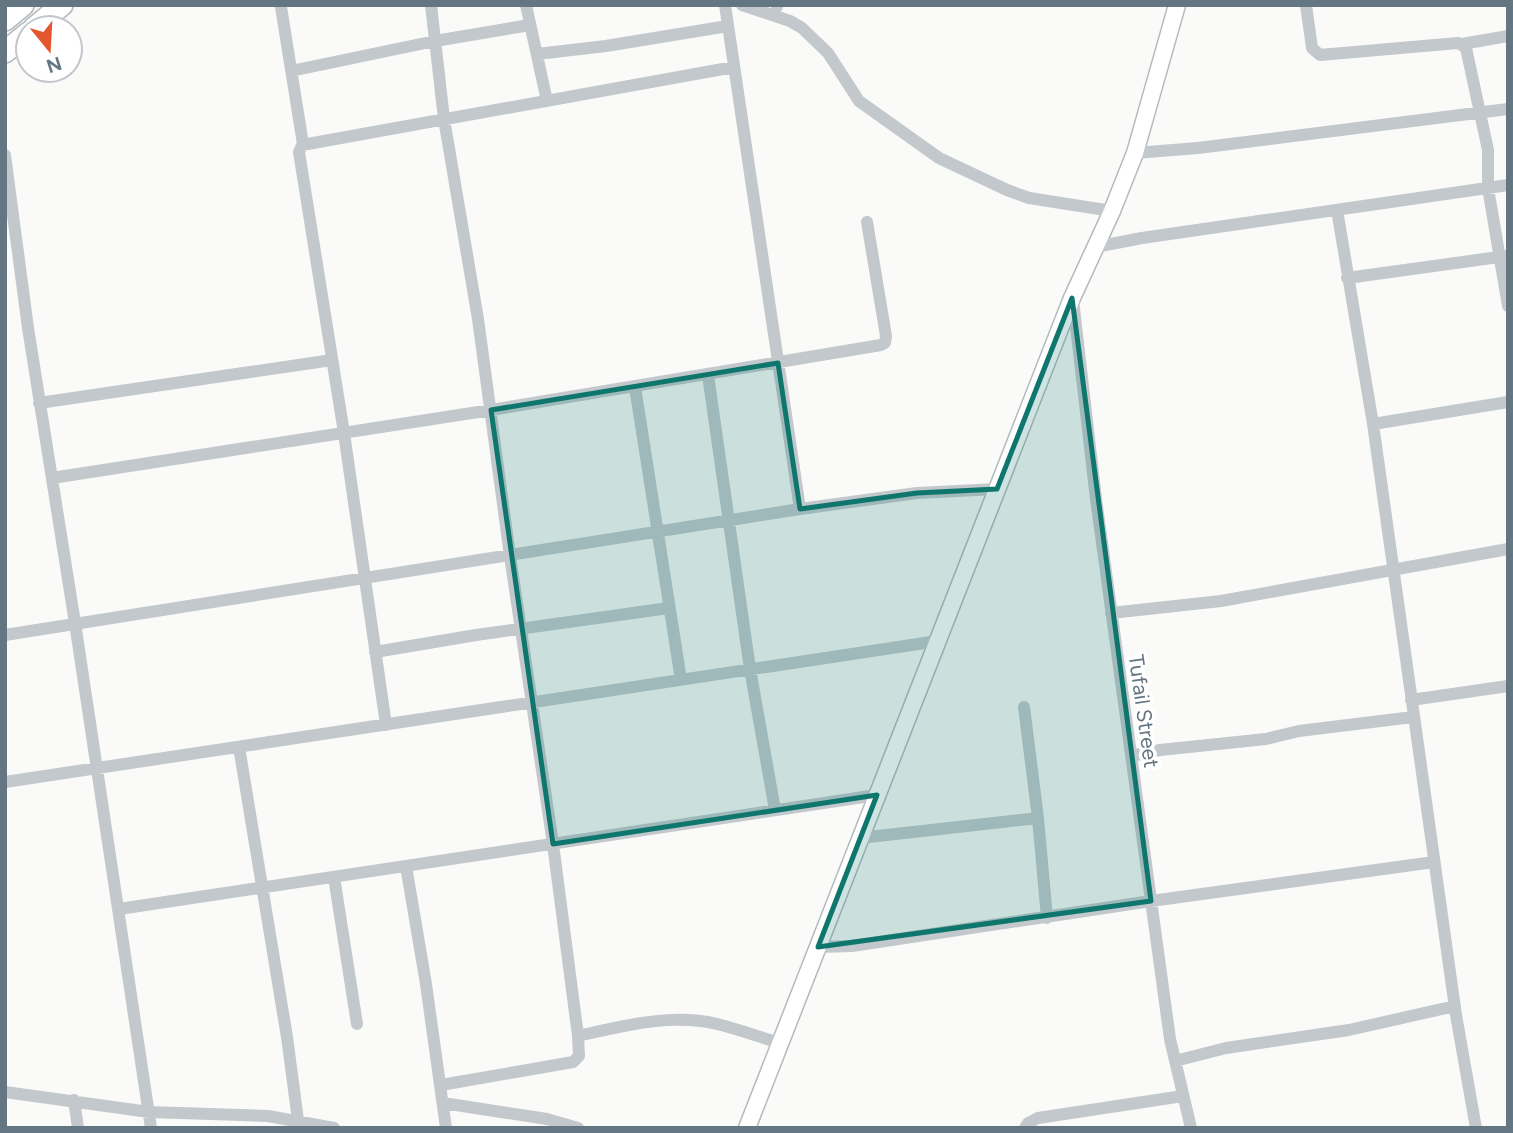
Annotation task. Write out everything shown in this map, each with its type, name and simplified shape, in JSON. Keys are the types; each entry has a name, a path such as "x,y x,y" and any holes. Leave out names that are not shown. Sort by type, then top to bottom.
{"highway":[{"path":"5,20 23,5"}],"main road":[{"path":"747,1128 1072,298 1135,153 1177,5"}],"street":[{"path":"431,5 444,119 478,319 553,844 579,1056 573,1062 441,1085"},
{"path":"526,5 547,101"},
{"path":"725,5 800,509"},
{"path":"742,5 777,8 790,21 813,36 834,62 859,101 939,158 1029,198 1112,211"},
{"path":"1306,5 1312,48 1320,55 1462,44 1508,36"},
{"path":"281,7 303,144 299,152 344,433 386,725"},
{"path":"291,71 435,41 530,25"},
{"path":"537,54 728,26"},
{"path":"1462,44 1468,53 1488,150 1488,188 1504,256 1508,306"},
{"path":"303,144 734,68"},
{"path":"1135,153 1212,147 1508,109"},
{"path":"5,155 39,403 151,1128"},
{"path":"1095,247 1508,185"},
{"path":"1337,210 1373,425 1455,1006 1476,1128"},
{"path":"52,478 635,387 881,345 885,343 886,336 867,222"},
{"path":"1347,278 1504,256"},
{"name":"Tufail Street","path":"1072,298 1111,612 1151,901 1175,1061 1191,1128"},
{"path":"39,403 332,360"},
{"path":"708,375 750,670 775,810"},
{"path":"635,387 681,680"},
{"path":"1373,425 1508,402"},
{"path":"5,635 800,509 916,493 998,489"},
{"path":"1111,612 1221,601 1508,549"},
{"path":"375,652 669,608"},
{"path":"5,782 938,641"},
{"path":"1411,700 1508,686"},
{"path":"1024,707 1047,918"},
{"path":"1131,756 1413,717"},
{"path":"239,747 287,1037 298,1124"},
{"path":"119,909 877,795"},
{"path":"860,838 1038,818"},
{"path":"818,947 852,946 1434,862"},
{"path":"406,866 446,1128"},
{"path":"334,877 357,1024"},
{"path":"1175,1061 1226,1048 1349,1030 1455,1006"},
{"path":"578,1036 633,1024 688,1020 716,1024 780,1043"},
{"path":"5,1092 227,1121 268,1116 298,1124 334,1128"},
{"path":"1026,1128 1028,1123 1038,1118 1183,1096"},
{"path":"74,1100 78,1128"},
{"path":"443,1102 523,1115 578,1128"}],"highlighted area":[{"path":"1072,298 1151,901 818,947 877,795 553,844 491,410 778,363 800,509 917,493 997,489"}]}
